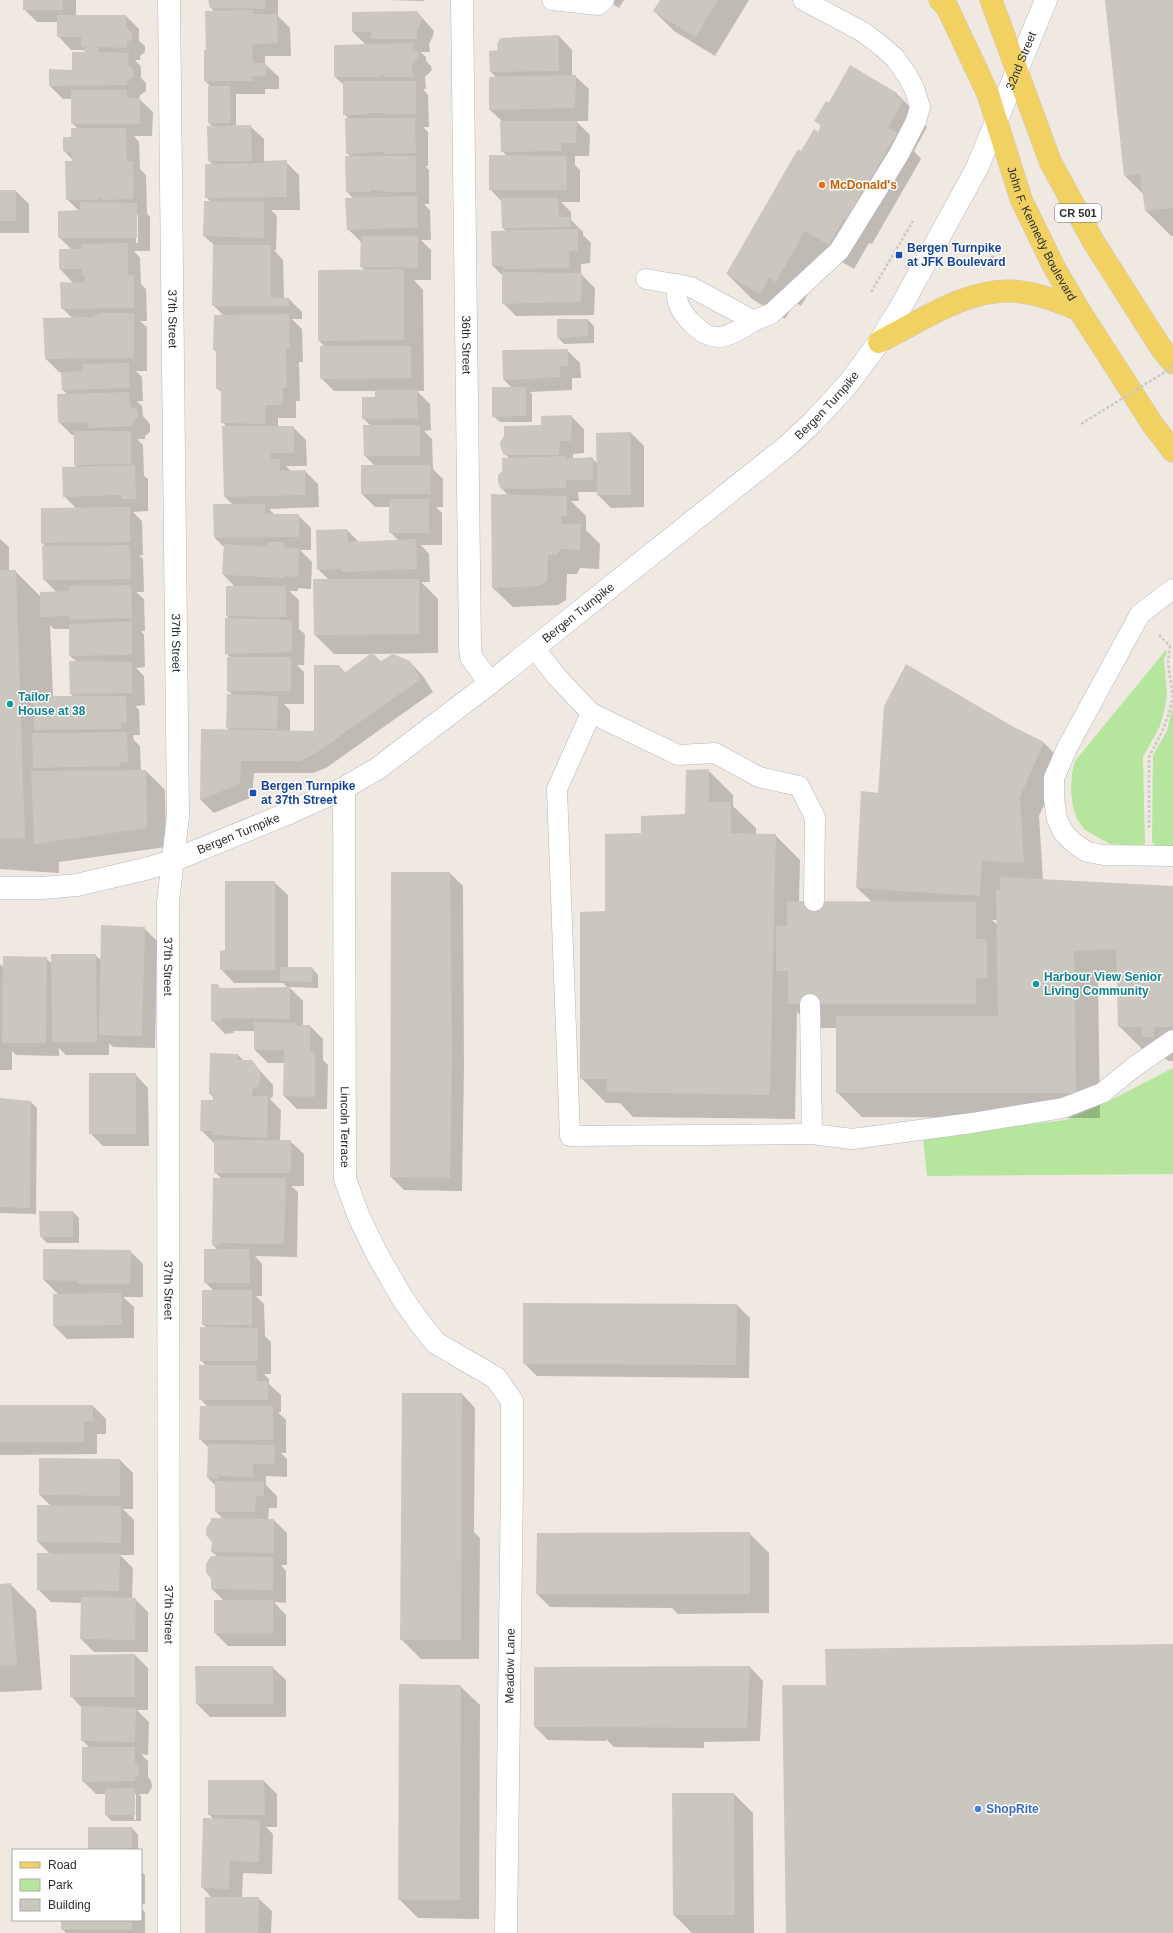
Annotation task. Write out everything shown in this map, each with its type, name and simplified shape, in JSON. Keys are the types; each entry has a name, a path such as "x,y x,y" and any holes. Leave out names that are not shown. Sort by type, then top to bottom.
{"main road":[{"name":"John F. Kennedy Boulevard","path":"940,0 947,7 988,94 1021,199 1054,267 1079,310 1153,425 1173,451"},
{"name":"CR 501","path":"992,0 1050,161 1086,228 1161,348 1173,363"},
{"path":"879,342 956,303 984,292 1013,291 1044,297 1079,310"},
{"path":"1153,425 1173,438"}],"street":[{"name":"37th Street","path":"169,0 178,808 168,902 169,1933"},
{"name":"36th Street","path":"462,0 471,657 490,683"},
{"name":"32nd Street","path":"997,123 1017,68 1046,0"},
{"name":"Bergen Turnpike","path":"0,888 49,888 77,885 113,878 172,862 289,813 344,788 377,769 490,683 786,447 830,403 879,342 903,302 964,193 997,123"},
{"name":"Lincoln Terrace","path":"344,788 345,1179 359,1217 377,1254 401,1296 419,1322 436,1343 496,1378 512,1401"},
{"name":"Meadow Lane","path":"506,1932 512,1401"}],"lane":[{"path":"552,0 598,5 604,0"},
{"path":"676,284 678,303 692,325 709,336 718,337 736,332 772,313 839,250 899,154 916,121 920,107 914,88 907,75 894,58 863,32 803,0"},
{"path":"646,279 691,287 754,322"},
{"path":"1170,597 1140,614 1066,748 1054,778 1054,799 1058,819 1063,832 1074,843 1087,852 1104,856 1173,856"},
{"path":"534,648 557,677 591,713 678,755 715,753 759,777 799,786 815,817 814,901"},
{"path":"591,713 557,790 570,1136 812,1134 852,1139 964,1124 1063,1108 1102,1093 1134,1067 1173,1040"},
{"path":"810,1004 812,1134"}],"path":[{"path":"871,292 916,215"},
{"path":"984,243 1000,268"},
{"path":"1081,424 1173,367"},
{"path":"1140,614 1170,646 1168,663 1172,697 1169,714 1163,730 1149,757 1149,857"}],"green space":[{"path":"1166,650 1167,652 1164,660 1167,695 1165,707 1160,726 1143,757 1145,844 1141,846 1110,844 1085,830 1077,819 1073,807 1071,790 1072,773 1075,761"},
{"path":"1173,704 1173,847 1157,848 1152,842 1153,755 1167,731"},
{"path":"1173,1068 1173,1174 927,1176 923,1137 1066,1120 1111,1100"}],"building":[{"path":"23,0 63,0 63,10 23,10"},
{"path":"208,0 265,0 265,9 210,8"},
{"path":"660,0 718,0 696,37 653,11"},
{"path":"1105,0 1173,0 1173,208 1145,211 1140,174 1124,176"},
{"path":"253,10 253,14 277,14 278,43 252,44 253,63 266,63 266,76 252,76 253,81 204,81 204,50 206,50 205,11"},
{"path":"417,11 421,17 421,23 417,30 417,39 371,39 371,32 352,32 352,12"},
{"path":"57,15 126,15 126,27 132,32 132,39 127,43 127,48 98,47 99,52 129,53 128,65 133,69 134,77 127,82 127,85 49,86 49,69 72,70 72,52 85,52 85,47 81,47 81,37 57,37"},
{"path":"559,35 559,71 490,72 489,51 498,50 497,44 500,38"},
{"path":"413,43 413,48 419,52 419,56 412,64 413,77 384,77 384,75 380,75 380,77 334,77 334,45"},
{"name":"McDonald's","path":"850,65 897,93 895,96 903,101 888,128 897,133 846,220 844,218 829,245 805,231 776,282 769,278 760,294 726,274 798,149 801,151 814,129 818,132 821,125 814,121 826,101 829,102"},
{"path":"576,75 575,108 489,110 489,77"},
{"path":"343,81 416,81 416,114 385,115 385,113 367,113 367,115 343,115"},
{"path":"208,86 230,86 231,123 208,123"},
{"path":"71,90 127,90 127,98 140,98 140,124 71,124"},
{"path":"345,118 415,118 416,153 384,154 384,152 370,152 346,154"},
{"path":"500,121 577,121 576,143 562,143 562,151 501,152"},
{"path":"251,125 252,161 208,161 207,126"},
{"path":"71,128 126,128 127,161 133,161 134,199 103,200 100,197 98,200 66,200 65,161 72,161 71,152 63,151 63,137 71,137"},
{"path":"489,155 567,156 567,190 489,190"},
{"path":"345,156 416,156 416,192 383,192 383,190 370,190 370,192 346,192"},
{"path":"287,160 287,197 205,198 205,164 264,163 264,161"},
{"path":"0,190 16,190 16,221 0,221"},
{"path":"417,196 418,227 347,230 345,198"},
{"path":"501,198 558,198 559,217 570,217 570,227 502,228"},
{"path":"204,201 264,202 264,238 203,236"},
{"path":"80,202 137,203 137,238 58,238 58,211 80,210"},
{"path":"578,229 578,250 569,252 569,268 503,269 503,266 492,266 491,231"},
{"path":"361,236 418,236 418,268 360,267"},
{"path":"128,243 128,275 134,275 134,308 61,309 60,282 84,283 85,276 81,276 82,269 59,269 59,249 81,249 81,244"},
{"path":"213,245 271,245 271,297 289,298 289,306 212,306"},
{"path":"404,269 404,340 318,341 318,270"},
{"path":"502,272 582,273 581,302 502,304"},
{"path":"99,313 134,313 134,358 45,359 43,318 93,317"},
{"path":"289,314 290,349 286,349 287,388 283,388 283,405 265,405 265,424 221,423 221,388 216,389 216,350 213,350 214,315"},
{"path":"557,319 588,319 588,336 557,338"},
{"path":"320,346 411,346 411,378 320,379"},
{"path":"568,349 568,366 560,366 560,377 503,380 502,350"},
{"path":"129,363 130,388 62,390 61,372 83,371 83,364"},
{"path":"492,387 526,387 526,416 492,417"},
{"path":"375,390 417,390 418,418 362,419 362,397 375,397"},
{"path":"129,392 130,406 137,410 138,418 132,423 132,426 88,428 88,422 58,423 57,394"},
{"path":"572,415 571,441 560,441 559,455 504,455 500,442 504,436 504,426 541,425 541,416"},
{"path":"363,425 420,425 420,456 364,456"},
{"path":"222,426 294,426 294,453 271,453 271,459 280,459 280,471 305,470 306,495 224,497"},
{"path":"74,431 131,431 131,464 74,465"},
{"path":"631,432 631,495 597,495 596,433"},
{"path":"565,456 565,459 593,457 593,480 566,480 566,488 501,489 498,482 498,475 502,471 502,458"},
{"path":"135,465 136,499 121,499 122,495 63,497 62,467"},
{"path":"361,465 430,465 431,494 361,494"},
{"path":"491,494 567,496 567,516 561,516 562,524 581,524 580,550 560,549 557,555 548,555 547,581 539,586 492,588"},
{"path":"389,499 429,499 429,533 389,533"},
{"path":"213,504 265,504 265,514 299,514 299,537 214,538"},
{"path":"130,507 130,542 41,543 41,508"},
{"path":"347,529 348,542 416,539 417,569 341,572 341,569 317,570 316,530"},
{"path":"268,542 284,542 283,547 299,548 298,577 285,576 285,578 222,575 224,544 267,547"},
{"path":"130,545 131,579 43,580 42,546"},
{"name":"Tailor House at 38","path":"0,570 16,570 25,839 0,838"},
{"path":"313,579 419,579 419,634 314,635"},
{"path":"131,585 132,618 69,620 69,616 40,617 40,592 69,591 69,586"},
{"path":"226,586 286,586 286,617 226,616"},
{"path":"225,618 292,620 292,652 225,654"},
{"path":"132,621 132,655 69,656 69,624"},
{"path":"373,652 379,662 393,654 410,661 421,679 313,755 300,761 241,761 240,784 200,800 201,729 314,731 314,665 339,665 344,673"},
{"path":"227,657 291,657 291,691 227,691"},
{"path":"69,661 132,662 132,693 70,694"},
{"path":"906,664 1012,726 1044,742 1020,797 1024,863 982,861 980,896 856,888 861,791 878,793 884,706"},
{"path":"227,694 278,696 277,729 226,728"},
{"path":"33,696 126,696 127,723 121,723 121,729 34,730"},
{"path":"127,732 128,762 120,762 120,766 33,768 32,733"},
{"path":"709,769 709,802 731,802 731,833 776,834 770,1095 607,1092 607,1079 580,1079 580,912 605,911 605,834 641,833 641,816 685,814 686,770"},
{"path":"146,770 147,828 34,844 31,771"},
{"path":"391,872 450,872 452,1054 450,1178 390,1177"},
{"name":"Harbour View Senior Living Community","path":"1000,877 1173,886 1173,1027 1154,1027 1153,1037 1142,1037 1142,1027 1118,1027 1116,949 1074,951 1076,1093 836,1093 836,1016 998,1016 996,890 1000,889"},
{"path":"225,881 275,881 275,970 220,970 220,951 225,950"},
{"path":"787,901 976,902 976,939 987,939 987,978 976,978 976,1004 788,1004 788,971 776,971 776,926 787,926"},
{"path":"101,925 145,927 142,1036 99,1035"},
{"path":"51,954 96,954 97,1042 52,1042"},
{"path":"3,956 47,957 46,1043 2,1043"},
{"path":"280,967 312,967 312,982 280,981"},
{"path":"211,984 218,984 219,988 290,987 290,1019 221,1018 221,1021 211,1021"},
{"path":"254,1022 296,1023 296,1025 310,1025 310,1051 315,1051 315,1097 283,1096 284,1050 254,1050"},
{"path":"210,1053 238,1054 238,1060 252,1060 260,1071 260,1083 252,1091 252,1096 268,1096 267,1138 212,1135 212,1131 200,1131 201,1100 213,1100 213,1094 209,1094"},
{"path":"89,1073 136,1073 136,1134 89,1134"},
{"path":"0,1098 31,1101 30,1208 0,1207"},
{"path":"214,1140 291,1140 291,1173 214,1173"},
{"path":"213,1178 286,1178 284,1244 221,1243 221,1245 212,1245"},
{"path":"39,1211 73,1211 73,1237 40,1237"},
{"path":"43,1249 131,1250 130,1284 77,1284 77,1281 43,1280"},
{"path":"204,1249 250,1249 250,1283 204,1283"},
{"path":"202,1290 252,1290 252,1325 202,1325"},
{"path":"121,1293 122,1325 53,1326 53,1294"},
{"path":"523,1303 737,1304 736,1365 523,1364"},
{"path":"200,1327 258,1328 258,1361 200,1361"},
{"path":"199,1365 256,1365 257,1381 268,1381 268,1400 199,1400"},
{"path":"402,1393 462,1393 461,1640 400,1640"},
{"path":"0,1405 93,1405 93,1421 84,1421 84,1442 0,1442"},
{"path":"200,1406 273,1406 273,1440 199,1440"},
{"path":"208,1444 275,1445 274,1464 253,1464 253,1477 219,1476 219,1479 207,1478"},
{"path":"39,1458 120,1459 120,1496 39,1495"},
{"path":"215,1481 264,1482 264,1496 256,1496 255,1512 215,1512"},
{"path":"37,1505 121,1506 121,1543 37,1542"},
{"path":"211,1518 274,1519 274,1553 211,1552 212,1542 206,1535 206,1528 211,1521"},
{"path":"750,1532 750,1594 536,1594 537,1533"},
{"path":"37,1553 120,1554 119,1591 37,1590"},
{"path":"211,1556 273,1557 273,1590 211,1589 211,1579 206,1572 206,1564"},
{"path":"11,1583 17,1665 0,1666 0,1584"},
{"path":"81,1597 136,1598 135,1640 80,1639"},
{"path":"214,1600 273,1600 273,1634 214,1633"},
{"name":"ShopRite","path":"1173,1644 1173,1933 786,1933 782,1685 826,1685 825,1649"},
{"path":"135,1654 135,1697 70,1697 70,1655"},
{"path":"195,1666 273,1666 273,1704 196,1704"},
{"path":"750,1666 747,1728 534,1727 534,1667"},
{"path":"399,1684 461,1685 460,1900 398,1900"},
{"path":"81,1706 136,1708 135,1742 81,1741"},
{"path":"82,1747 135,1747 135,1763 139,1766 139,1774 135,1778 135,1781 82,1782"},
{"path":"208,1780 264,1780 265,1815 208,1815"},
{"path":"135,1788 135,1815 105,1815 105,1789"},
{"path":"672,1793 734,1793 735,1915 673,1915"},
{"path":"203,1818 260,1820 259,1862 230,1861 229,1889 201,1888"},
{"path":"88,1827 132,1827 132,1849 88,1849"},
{"path":"205,1897 259,1897 258,1933 205,1933"},
{"path":"61,1921 132,1921 132,1930 61,1929"}],"place":[{"name":"McDonald's","path":"822,185"},
{"name":"Bergen Turnpike at JFK Boulevard","path":"899,255"},
{"name":"Tailor House at 38","path":"10,704"},
{"name":"Bergen Turnpike at 37th Street","path":"253,793"},
{"name":"Harbour View Senior Living Community","path":"1036,984"},
{"name":"ShopRite","path":"978,1809"}]}
